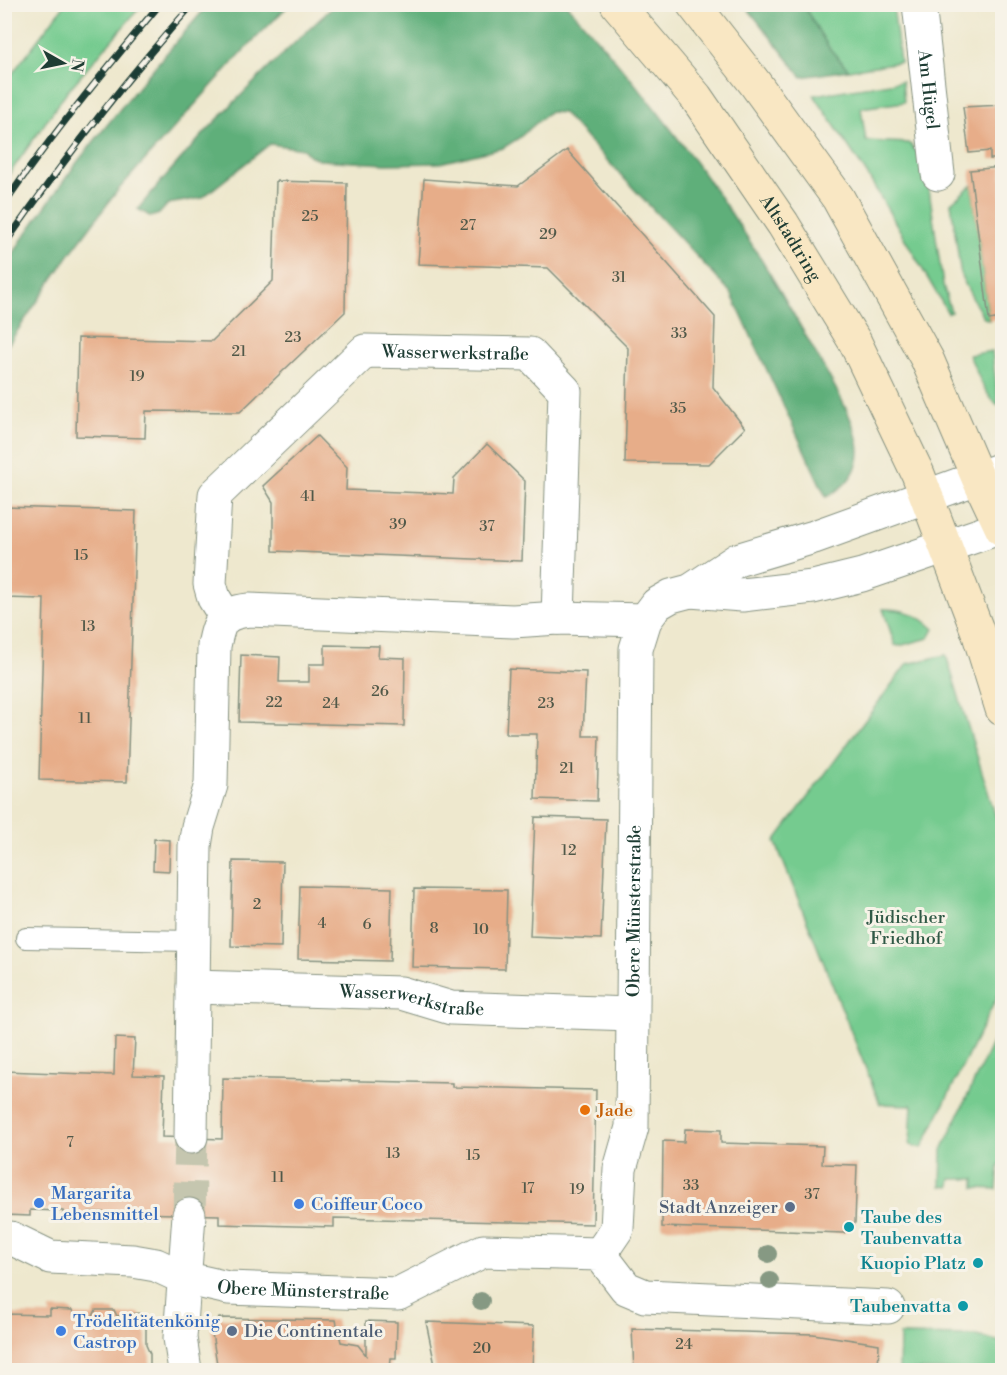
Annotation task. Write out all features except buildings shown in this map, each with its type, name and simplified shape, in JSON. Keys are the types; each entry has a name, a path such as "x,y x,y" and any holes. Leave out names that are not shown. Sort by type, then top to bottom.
{"main road":[{"name":"Altstadtring","path":"617,4 696,97 783,224 855,342 927,496 979,635 1002,709"},
{"path":"693,4 754,82 838,198 990,474 1002,528"}],"street":[{"name":"Am Hügel","path":"919,4 938,174"},
{"name":"Wasserwerkstraße","path":"225,616 214,598 210,584 215,495 365,351 531,354 565,391 558,618"},
{"path":"927,496 990,474"},
{"name":"Obere Münsterstraße","path":"4,1238 11,1238 50,1257 156,1264 184,1278 228,1288 398,1294 483,1251 600,1254 617,1229 620,1169 632,1127 636,649 645,620 657,604 671,596 690,591 737,560 814,537 927,496"},
{"path":"945,546 1002,528"},
{"name":"Obere Münsterstraße","path":"690,591 742,595 813,587 862,575 945,546"},
{"path":"191,1137 195,846 198,827 212,784 214,646 218,627 225,616 249,610 513,621 558,618 645,620"},
{"name":"Wasserwerkstraße","path":"193,987 401,993 451,1008 632,1014"},
{"path":"185,1371 180,1338 189,1215"},
{"path":"600,1254 626,1288 645,1296 888,1307"}],"lane":[{"path":"26,938 194,941"}],"green space":[{"path":"65,4 142,5 66,93 5,180 5,83"},
{"path":"336,4 567,5 633,81 674,134 714,188 786,300 835,387 854,428 859,452 856,467 849,479 826,497 731,293 563,113 549,112 519,138 503,148 440,163 386,164 320,160 310,156 303,149 270,144 202,198 168,204 159,214 151,217 138,209 233,103"},
{"path":"208,5 289,5 244,50 118,190 69,255 5,349 5,268 21,241 78,161"},
{"path":"745,5 803,5 829,48 849,70 802,77"},
{"path":"803,5 893,5 900,62 849,70 829,48"},
{"path":"902,81 904,102 861,108 866,141 909,143 921,156 927,176 943,285 951,312 948,313 867,174 814,95"},
{"path":"972,185 989,320 984,318 961,276 951,203"},
{"path":"992,351 998,401 1002,407 987,392 969,355"},
{"path":"883,609 911,613 934,629 929,638 895,645"},
{"name":"Jüdischer Friedhof","path":"946,655 1002,837 1002,987 922,1148 910,1145 912,1105 880,1104 775,841 907,664"},
{"path":"1002,1022 1002,1163 999,1165 997,1189 975,1188 975,1179 951,1179 950,1187 941,1186 942,1150"},
{"path":"999,1279 1002,1279 1002,1322 998,1321"},
{"path":"900,1335 976,1336 1002,1342 1002,1370 899,1370"}],"tunnel":[{"path":"189,1215 191,1137"}],"railway":[{"path":"4,204 60,127 160,4"},
{"path":"4,245 95,122 193,4"}],"place":[{"name":"Jade","path":"585,1110"},
{"name":"Margarita Lebensmittel","path":"39,1203"},
{"name":"Coiffeur Coco","path":"299,1204"},
{"name":"Stadt Anzeiger","path":"790,1207"},
{"name":"Taube des Taubenvatta","path":"849,1227"},
{"name":"Kuopio Platz","path":"978,1263"},
{"name":"Taubenvatta","path":"963,1306"},
{"name":"Trödelitätenkönig Castrop","path":"61,1331"},
{"name":"Die Continentale","path":"232,1331"}]}
